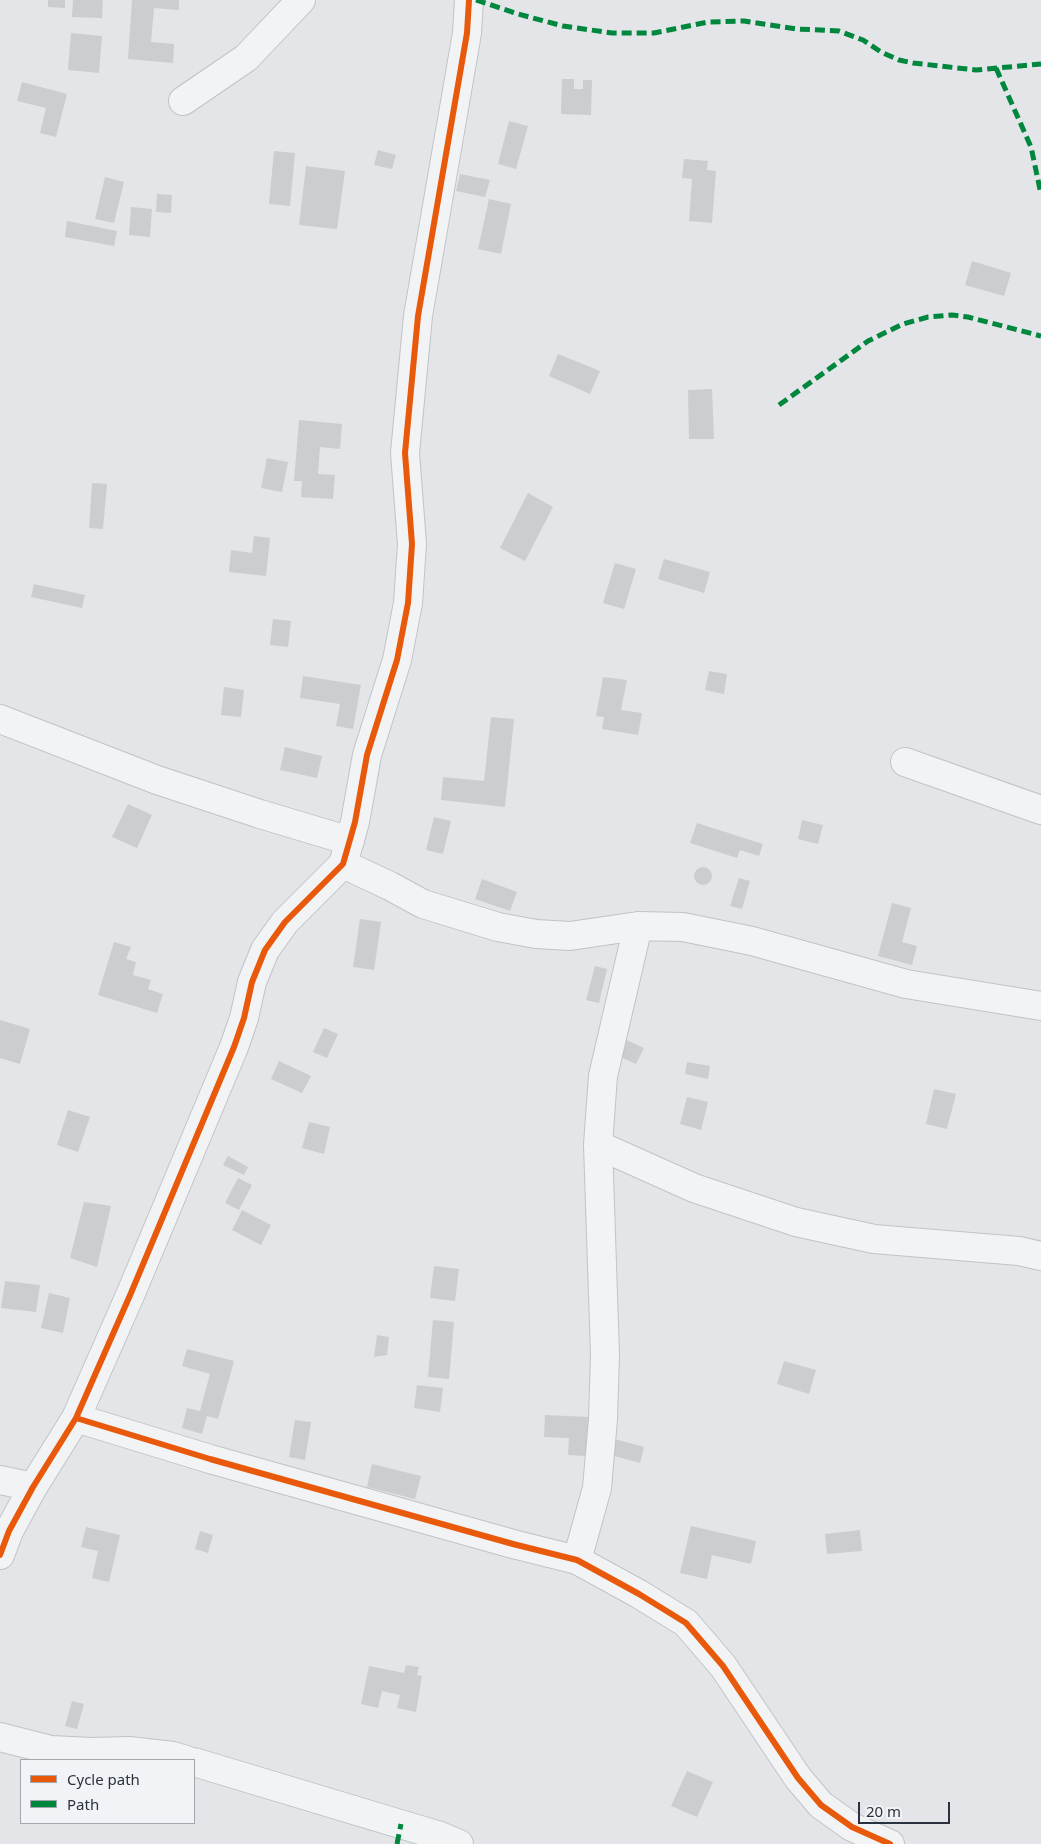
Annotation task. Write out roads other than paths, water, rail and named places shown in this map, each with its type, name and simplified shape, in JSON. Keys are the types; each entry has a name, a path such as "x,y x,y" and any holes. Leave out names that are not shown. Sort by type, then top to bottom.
{"street":[{"path":"183,101 246,58 302,0"},
{"path":"0,1555 9,1531 76,1418 131,1293 224,1073 244,1018 252,982 265,950 285,922 347,853 367,755 397,660 408,603 412,544 405,453 410,394 418,316 467,33 469,0"},
{"path":"0,719 157,780 260,814 347,853 390,886 423,904 498,927 536,934 570,936 638,926 684,927 752,941 906,984 1041,1006"},
{"path":"905,762 1041,810"},
{"path":"577,1560 597,1488 603,1419 605,1354 598,1145 603,1076 638,926"},
{"path":"598,1145 694,1188 796,1222 874,1239 1019,1251 1041,1256"},
{"path":"76,1418 210,1459 438,1524 577,1560 639,1594 686,1623 723,1666 798,1778 821,1805 852,1827 890,1844"},
{"path":"0,1480 33,1488"},
{"path":"0,1737 51,1750 129,1751 173,1756 183,1759"},
{"path":"195,1762 440,1836 459,1844"}]}
